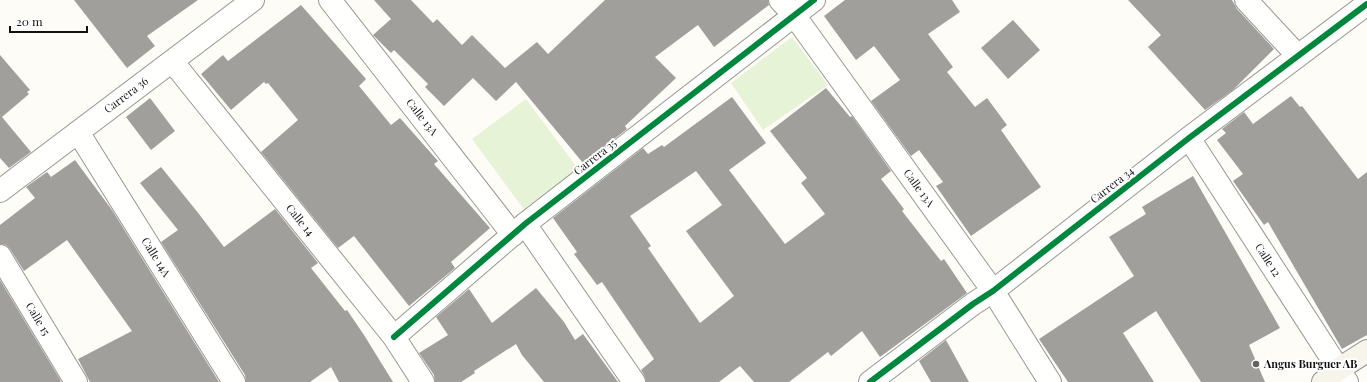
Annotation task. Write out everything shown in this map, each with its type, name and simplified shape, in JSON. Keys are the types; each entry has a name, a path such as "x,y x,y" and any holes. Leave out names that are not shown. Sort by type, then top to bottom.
{"main road":[{"path":"1336,378 1367,351"}],"street":[{"name":"Carrera 36","path":"0,190 252,0"},
{"name":"Calle 13A","path":"330,0 519,229 634,382"},
{"name":"Carrera 35","path":"394,337 519,229 787,8 814,0"},
{"path":"1246,0 1298,56"},
{"name":"Carrera 34","path":"870,382 973,304 993,291 1188,138 1367,4"},
{"name":"Calle 13A","path":"787,8 993,291 1050,382"},
{"name":"Calle 14","path":"172,61 394,337 420,381"},
{"name":"Calle 14A","path":"78,132 234,382"},
{"name":"Calle 12","path":"1188,138 1336,378"},
{"name":"Calle 15","path":"0,256 76,382"}],"green space":[{"path":"792,37 828,85 763,130 731,83"},
{"path":"526,99 579,170 525,211 472,139"}],"building":[{"path":"74,0 198,0 147,36 155,46 127,68"},
{"path":"374,0 411,0 433,23 437,19 462,45 472,35 505,68 537,42 548,54 605,0 768,0 769,5 714,47 698,25 655,57 676,78 625,126 627,129 583,163 516,82 496,101 473,78 444,106 425,87 428,84 394,50 391,53 373,35 391,19"},
{"path":"845,0 952,0 960,12 928,34 953,67 947,72 975,107 987,98 1007,125 1001,130 1041,187 971,236 936,186 943,182 919,150 911,156 871,101 900,80 874,46 856,60 824,16"},
{"path":"1128,0 1232,0 1237,9 1274,49 1233,90 1205,110 1148,47 1161,35"},
{"path":"301,5 366,79 359,86 391,125 400,118 438,161 434,164 490,228 451,262 455,268 409,306 354,236 338,248 261,152 298,120 268,83 266,84 264,82 231,110 201,74 223,55 228,61"},
{"path":"1013,20 1040,50 1008,79 981,48"},
{"path":"0,55 30,90 27,92 29,94 2,117 31,152 9,168 0,158"},
{"path":"826,88 850,117 852,116 891,171 881,179 904,209 902,211 941,261 944,259 967,293 880,357 862,331 831,356 828,352 789,382 754,382 740,366 719,382 646,382 641,370 654,359 602,282 597,285 574,254 577,252 553,218 643,148 648,154 662,145 664,147 732,97 766,143 729,170 785,244 825,214 801,183 807,178 770,131","holes":["696,171 722,205 686,231 734,296 700,323 648,248 651,246 630,216"]},
{"path":"1291,96 1300,107 1302,106 1358,179 1367,172 1367,335 1342,349 1268,222 1264,225 1233,181 1243,174 1217,140 1226,133 1222,129 1244,112 1253,124"},
{"path":"150,98 175,131 151,150 126,117"},
{"path":"75,160 112,210 219,382 90,382 78,359 132,331 67,240 24,271 10,249 6,245 0,244 0,225 35,198 26,187 47,172 51,177"},
{"path":"161,167 224,247 275,209 318,263 311,268 345,311 347,310 393,382 339,382 331,367 310,382 246,382 245,375 161,242 178,230 140,183"},
{"path":"1193,176 1280,328 1249,345 1265,382 1201,382 1156,311 1123,333 1154,382 1068,382 1039,339 1134,276 1109,237 1146,214 1142,207"},
{"path":"0,280 61,381 60,382 0,382"},
{"path":"536,288 564,322 575,340 583,334 618,382 544,382 522,355 516,344 474,371 475,373 461,382 435,382 434,375 419,353 448,335 436,317 469,289 492,323"},
{"path":"946,340 969,382 931,382 919,361"}],"cycle path":[{"path":"394,337 525,224 814,0"},
{"path":"870,382 973,304 993,291 1189,138 1367,4"}],"place":[{"name":"Angus Burguer AB","path":"1256,364"}]}
